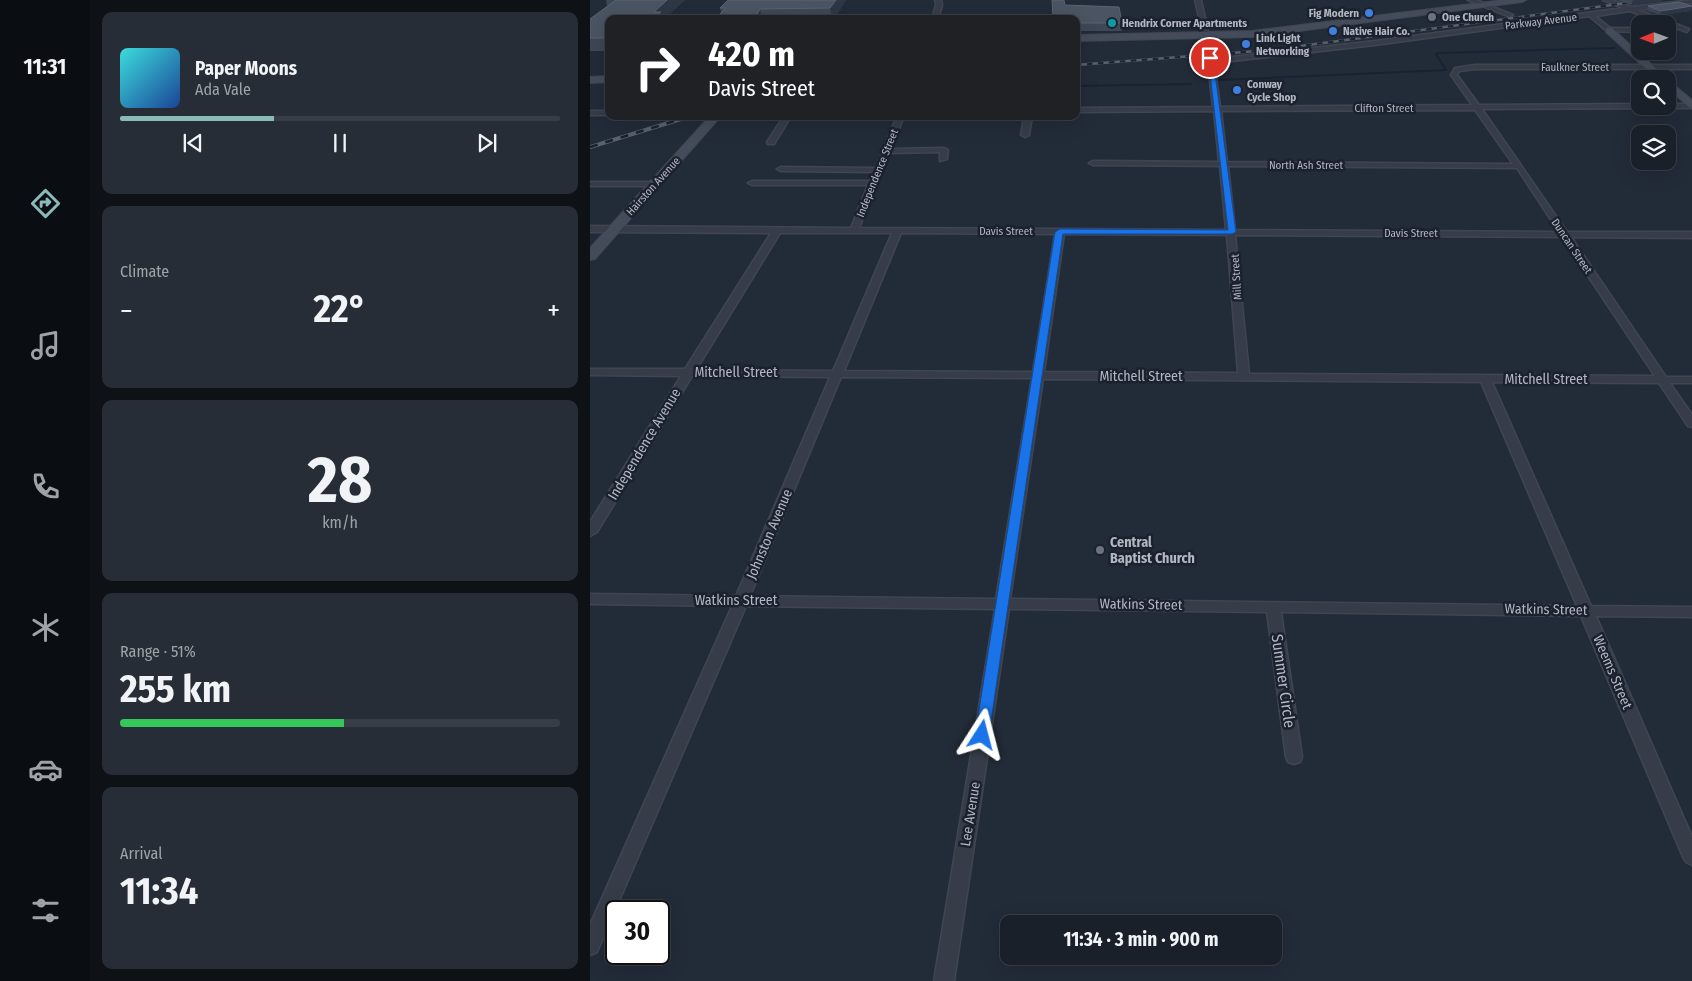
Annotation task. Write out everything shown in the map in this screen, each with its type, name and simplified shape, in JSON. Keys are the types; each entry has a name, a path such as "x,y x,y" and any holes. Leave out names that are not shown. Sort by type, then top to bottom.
{"street":[{"path":"936,15 939,5 938,0"},
{"name":"Mill Street","path":"1198,0 1211,61 1224,164 1232,232 1244,376"},
{"path":"1471,0 1510,15"},
{"path":"1080,38 1268,32 1522,0"},
{"path":"1606,0 1690,30"},
{"name":"Parkway Avenue","path":"1211,61 1385,42 1692,1"},
{"path":"1591,15 1653,70"},
{"path":"1609,30 1631,30"},
{"path":"1676,30 1690,30"},
{"name":"Faulkner Street","path":"1458,70 1475,67 1692,67"},
{"name":"Duncan Street","path":"1458,70 1454,75 1519,166 1692,424"},
{"path":"590,80 605,79"},
{"path":"1676,91 1692,106"},
{"name":"Clifton Street","path":"1080,110 1692,106"},
{"path":"590,113 605,113"},
{"name":"Hairston Avenue","path":"590,256 712,120"},
{"path":"771,142 785,120"},
{"name":"Independence Street","path":"854,230 899,120"},
{"path":"1025,135 1027,120"},
{"path":"886,152 944,150 943,159"},
{"name":"North Ash Street","path":"1093,163 1519,166"},
{"path":"781,169 879,170"},
{"path":"752,183 874,183"},
{"path":"590,184 654,184"},
{"name":"Davis Street","path":"590,229 1692,235"},
{"name":"Independence Avenue","path":"590,532 777,230"},
{"name":"Johnston Avenue","path":"590,946 741,600 898,230"},
{"name":"Lee Avenue","path":"944,981 1036,375 1060,232"},
{"name":"Mitchell Street","path":"590,372 1692,380"},
{"name":"Weems Street","path":"1485,379 1692,857"},
{"name":"Watkins Street","path":"590,599 1692,612"},
{"name":"Summer Circle","path":"1274,606 1294,756"}],"building":[{"path":"616,0 667,0 654,12 661,12 658,15 605,15 605,38 590,38 590,19"},
{"path":"728,0 836,0 830,8 760,9 756,15 719,15 726,8 720,8"},
{"path":"1052,0 1064,0 1065,5 1119,7 1122,23 1080,23 1080,15 1053,15"},
{"path":"1679,2 1692,6 1661,11 1648,6"}],"waterway":[{"path":"1585,14 1620,8"},
{"path":"1589,17 1600,27"},
{"path":"1220,80 1446,70 1436,54 1439,53 1614,48"},
{"path":"1080,86 1191,84"}],"railway":[{"path":"1080,65 1270,50 1650,0"},
{"path":"590,147 678,120"}],"place":[{"name":"Fig Modern","path":"1369,13"},
{"name":"One Church","path":"1432,17"},
{"name":"Hendrix Corner Apartments","path":"1112,23"},
{"name":"Native Hair Co.","path":"1333,31"},
{"name":"Link Light Networking","path":"1246,44"},
{"name":"Conway Cycle Shop","path":"1237,90"},
{"name":"Central Baptist Church","path":"1100,550"}],"route":[{"path":"982,735 1036,375 1060,232 1232,232 1210,58"}]}
